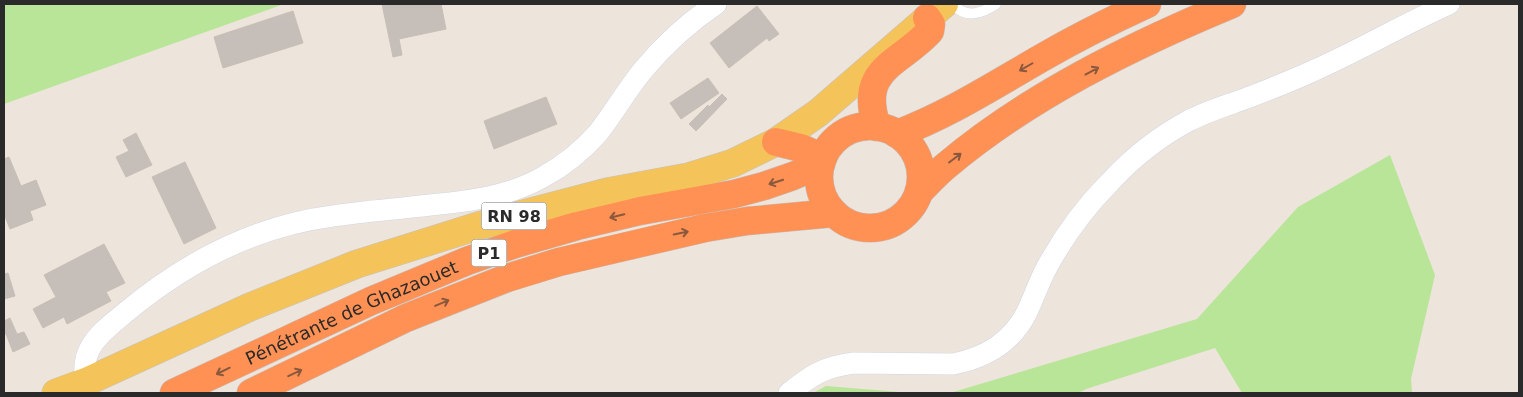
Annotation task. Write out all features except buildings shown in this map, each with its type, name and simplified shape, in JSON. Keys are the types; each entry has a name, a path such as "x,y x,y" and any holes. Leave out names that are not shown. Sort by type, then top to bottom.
{"highway":[{"path":"1147,4 1106,23 952,110 927,122 840,137 825,156 819,177 821,190 826,202 834,213 848,223 865,228 883,227 899,220 912,207 920,192 946,166 1011,118 1045,96 1163,34 1232,4"},
{"path":"875,130 871,98 877,79 891,63 930,31 936,11"},
{"path":"861,76 853,102 875,130 909,144 918,159 922,175 920,192"},
{"path":"786,136 808,134 825,156"},
{"name":"Pénétrante de Ghazaouet","path":"174,393 371,301 466,261 577,226 640,211 734,194 764,186 793,176 825,156"},
{"name":"Pénétrante de Ghazaouet","path":"250,393 406,318 490,284 559,262 705,228 747,221 834,213"}],"main road":[{"name":"RN 98","path":"56,393 86,382 250,307 357,264 469,228 607,192 665,182 711,170 748,156 786,136 818,113 936,11"}],"street":[{"path":"86,382 84,365 86,356 94,341 154,289 186,268 220,250 256,235 293,224 331,216 474,200 522,188 544,177 563,164 597,134 643,71 665,46 689,24 716,4"},
{"path":"789,393 814,374 841,365 854,363 953,364 976,358 997,348 1019,325 1027,312 1047,267 1078,220 1103,189 1143,151 1166,134 1191,120 1331,63 1449,4"}],"lane":[{"path":"952,4 959,10 974,14 981,13 996,4"}],"green space":[{"path":"4,4 284,4 4,104"},
{"path":"1390,155 1435,275 1411,379 1412,393 1242,393 1215,348 1078,393 950,393 1197,319 1298,207"},
{"path":"826,386 911,393 813,393"}]}
